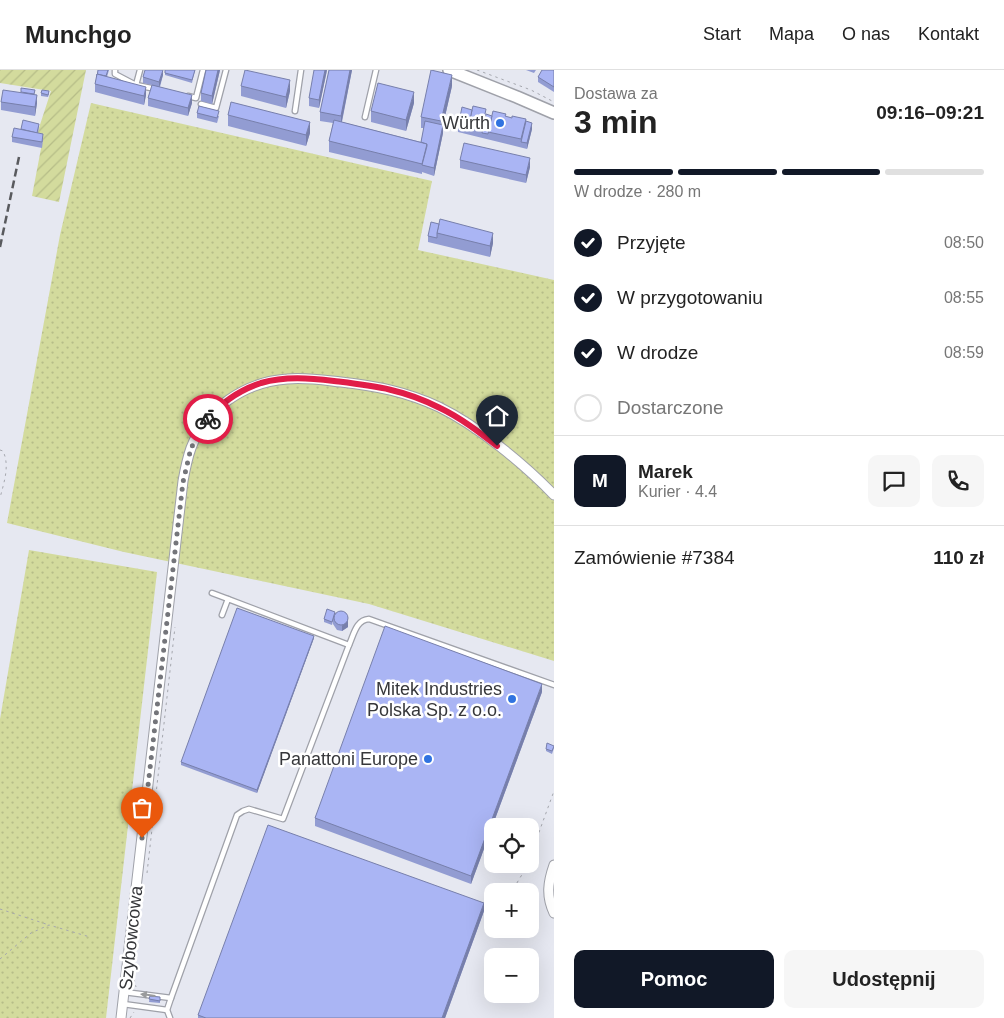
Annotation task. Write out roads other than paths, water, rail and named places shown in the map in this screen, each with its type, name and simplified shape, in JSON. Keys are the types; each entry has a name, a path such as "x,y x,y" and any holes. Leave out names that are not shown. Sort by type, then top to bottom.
{"street":[{"path":"456,71 554,113"},
{"name":"Szybowcowa","path":"121,1018 183,482 191,448 206,421 236,394 256,385 276,380 304,379 381,387 422,400 452,414 468,424 522,466 554,495"},
{"path":"554,865 548,896 554,913"}],"lane":[{"path":"116,70 114,74 136,85 162,90"},
{"path":"136,85 140,70"},
{"path":"179,94 196,98 204,70"},
{"path":"201,104 216,108 226,70"},
{"path":"295,111 302,70"},
{"path":"365,117 376,70"},
{"path":"212,593 349,645"},
{"path":"222,615 228,599"},
{"path":"170,1018 167,1010 237,815 248,809 283,819 349,645 358,623 362,619 369,619 554,686"},
{"path":"124,992 171,998"},
{"path":"123,1004 167,1010"}],"railway":[{"path":"0,247 19,157"}],"place":[{"name":"Würth","path":"500,123"},
{"name":"Mitek Industries Polska Sp. z o.o.","path":"512,699"},
{"name":"Panattoni Europe","path":"428,759"}]}
